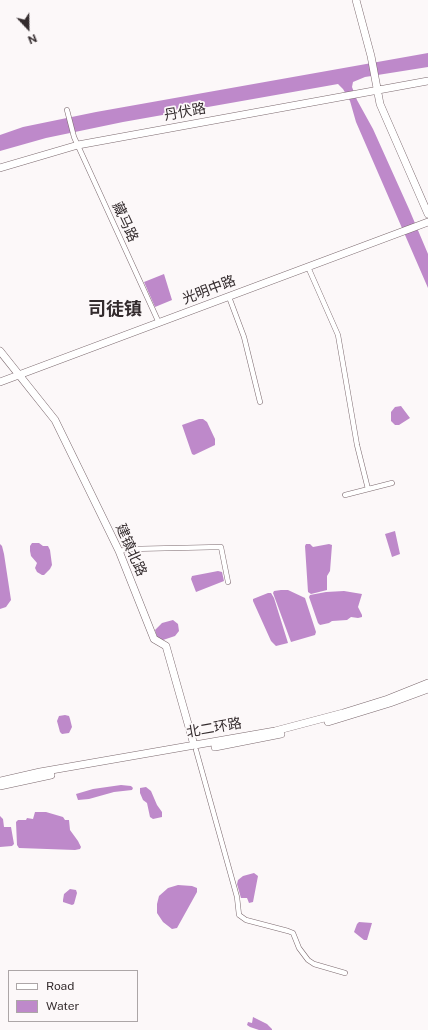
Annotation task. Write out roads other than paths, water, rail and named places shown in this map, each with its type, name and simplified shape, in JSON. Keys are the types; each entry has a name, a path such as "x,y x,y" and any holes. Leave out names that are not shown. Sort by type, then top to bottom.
{"main road":[{"path":"356,0 372,58 380,104 428,214"},
{"name":"丹伏路","path":"0,168 78,145 428,81"},
{"name":"光明中路","path":"0,382 428,222"},
{"name":"建镇北路","path":"0,351 55,420 120,551 154,639 166,646 170,655 195,748"},
{"name":"北二环路","path":"0,786 195,748 308,723 388,699 428,683"},
{"name":"北二环路","path":"0,781 47,771 276,735 324,724 428,689"}],"street":[{"name":"藏马路","path":"67,111 78,145 159,323"},
{"path":"308,267 338,335 357,445 368,489"},
{"path":"229,297 244,337 260,402"},
{"path":"345,495 392,483"},
{"path":"120,551 131,549 221,548 228,582"},
{"path":"195,748 237,897 239,915 246,920 288,931 293,934 299,948 308,960 314,964 345,973"}],"water":[{"path":"428,53 428,67 365,77 353,82 352,87 357,100 373,129 428,254 428,288 356,122 350,101 343,89 338,84 123,122 46,138 0,151 0,135 23,127 96,112"},
{"path":"164,274 172,300 155,307 144,282"},
{"path":"401,406 410,418 399,425 395,425 391,421 391,412 395,407"},
{"path":"203,419 207,422 215,439 215,445 194,455 192,454 182,425"},
{"path":"395,531 400,554 392,557 385,534"},
{"path":"32,543 39,543 43,546 48,546 50,550 52,565 44,575 37,572 35,568 37,563 31,556 30,551 30,546"},
{"path":"0,544 4,554 11,600 6,607 0,609"},
{"path":"306,544 310,544 313,547 329,544 332,545 330,571 327,576 327,590 311,594 308,592"},
{"path":"218,571 222,572 224,581 196,592 191,579 192,576"},
{"path":"288,590 305,598 316,632 315,635 291,642 273,593 274,591"},
{"path":"344,591 362,594 358,607 362,617 351,617 347,620 332,621 320,625 309,597 310,595"},
{"path":"271,593 274,598 288,643 276,646 271,641 253,601 253,599"},
{"path":"173,620 178,624 179,631 175,636 163,640 157,637 155,630 162,623"},
{"path":"59,716 69,716 72,727 69,733 62,734 57,721"},
{"path":"121,785 131,786 133,788 132,790 114,792 89,799 78,800 76,794 93,789"},
{"path":"146,787 151,791 162,812 162,817 153,819 150,817 147,803 143,800 140,793 140,788"},
{"path":"35,812 46,812 63,817 65,820 69,820 70,830 78,841 81,847 80,849 19,848 17,845 16,822 18,820 26,820 27,818 33,819"},
{"path":"0,816 3,819 4,827 11,827 14,844 12,846 0,847"},
{"path":"254,873 258,876 253,902 249,903 247,898 241,898 237,884 238,880 243,876"},
{"path":"178,885 192,886 197,888 197,892 177,928 172,929 163,922 157,913 157,904 159,896 168,888"},
{"path":"70,889 76,890 77,893 74,904 72,905 63,902 64,894"},
{"path":"359,922 372,923 367,940 364,940 354,932"},
{"path":"253,1017 267,1024 272,1030 259,1030 247,1025 248,1022 252,1023"}],"district":[{"name":"司徒镇","path":"115,309"}]}
